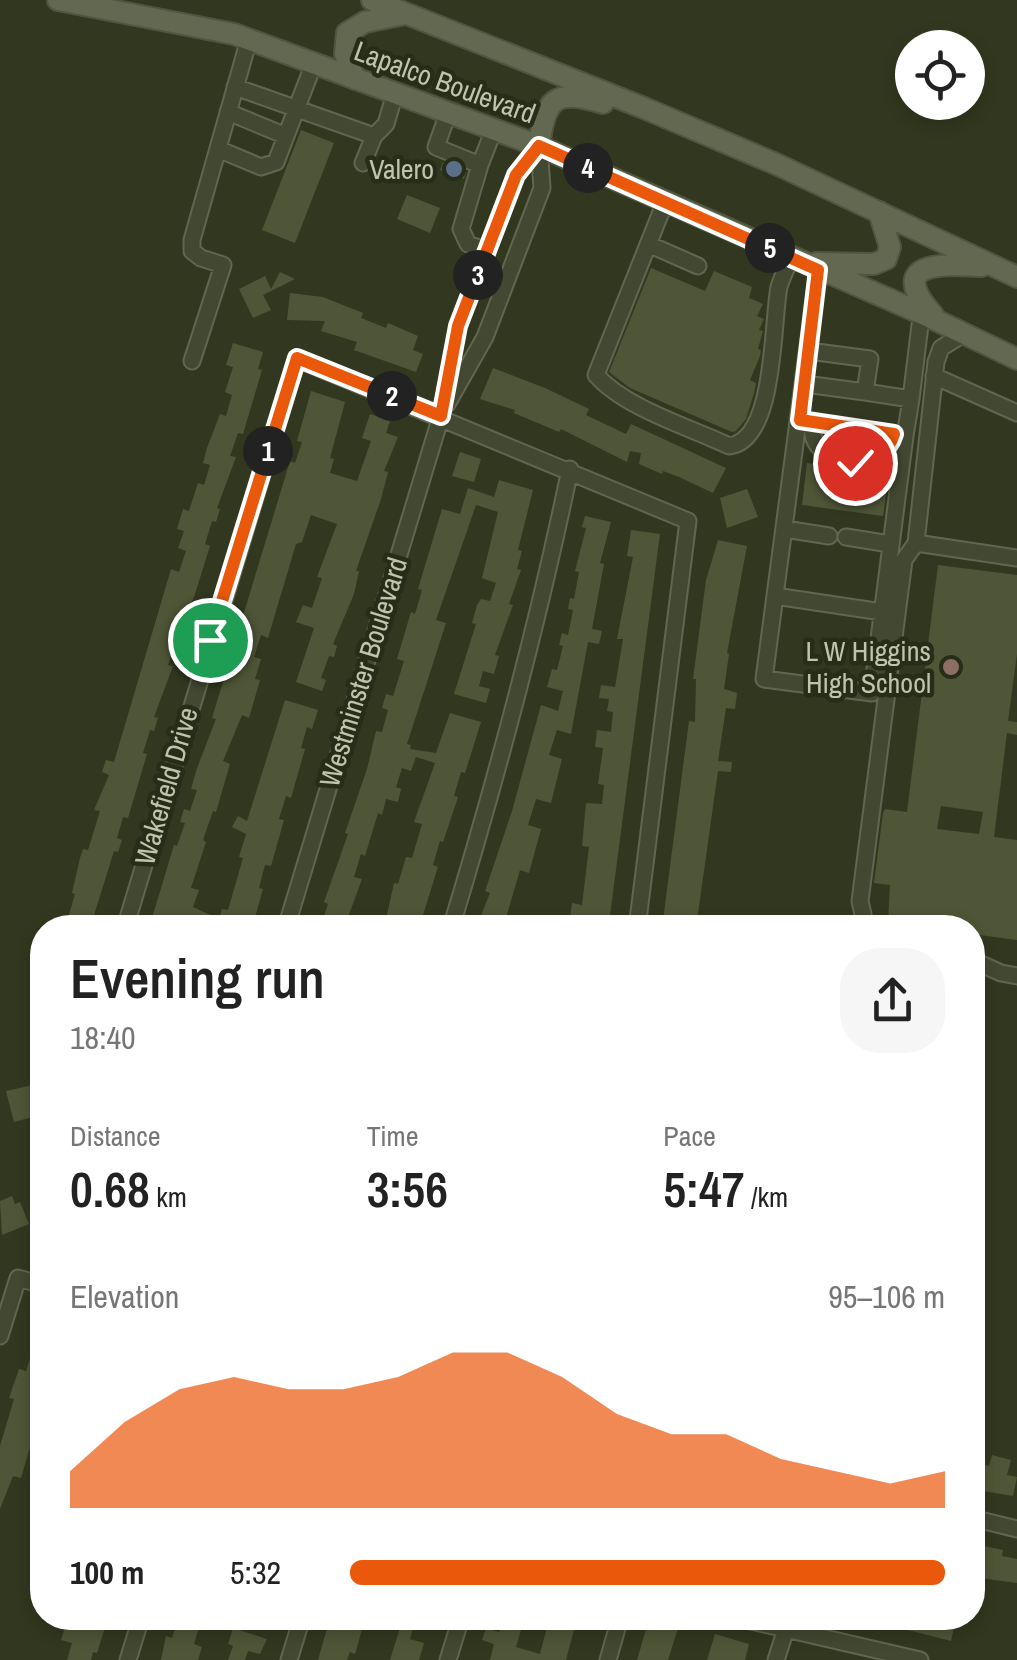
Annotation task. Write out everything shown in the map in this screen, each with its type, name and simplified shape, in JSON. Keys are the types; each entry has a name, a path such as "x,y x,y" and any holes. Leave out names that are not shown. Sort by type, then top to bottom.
{"main road":[{"name":"Lapalco Boulevard","path":"58,0 106,4 248,39 494,129 932,318 1017,359"},
{"name":"Lapalco Boulevard","path":"372,0 644,108 1017,278"},
{"path":"355,79 344,54 347,33 365,22 407,14"},
{"path":"539,146 547,107 572,96 691,129"},
{"path":"805,264 874,264 886,259 890,248 879,212"},
{"path":"932,318 914,287 922,268 935,264 994,266"}],"street":[{"path":"192,361 224,265 200,258 192,251 192,240 248,39"},
{"path":"218,149 267,168 276,162 314,63"},
{"path":"235,87 374,136"},
{"path":"363,162 374,136 386,124 395,93"},
{"path":"228,112 286,136"},
{"path":"448,113 436,147 480,165"},
{"path":"487,251 468,244 460,229 494,129"},
{"name":"Westminster Boulevard","path":"290,915 441,416 458,326 516,175 539,146"},
{"name":"Westminster Boulevard","path":"441,416 485,336 542,188 539,146"},
{"path":"665,202 596,375 626,398 729,446 738,445 745,438 759,414 772,358 780,284 805,264"},
{"path":"648,244 698,266"},
{"path":"805,264 809,351 806,421 784,530 764,679 872,693 899,435 911,399 920,325 932,318"},
{"path":"863,915 860,900 904,560 916,543 934,376 941,348 965,334"},
{"path":"809,351 870,358 865,392"},
{"name":"Wakefield Drive","path":"129,915 297,358 441,416"},
{"path":"934,376 1017,413"},
{"path":"805,384 911,399"},
{"path":"441,416 688,521 639,915"},
{"path":"806,421 899,435"},
{"path":"806,421 820,452 847,462 874,458 899,435"},
{"path":"455,915 546,586 570,469"},
{"path":"784,530 890,544"},
{"path":"916,543 1017,558"},
{"path":"775,596 882,612"},
{"path":"985,966 1017,976"},
{"path":"0,1336 18,1278 30,1282"},
{"path":"985,1521 1017,1529"},
{"path":"128,1660 137,1630"},
{"path":"289,1660 298,1630"},
{"path":"448,1660 457,1630"},
{"path":"608,1660 617,1630"},
{"path":"776,1660 786,1630"},
{"path":"790,1630 920,1660"}],"building":[{"path":"301,130 334,143 295,243 262,230"},
{"path":"443,162 466,172 464,179 440,170"},
{"path":"407,195 440,208 430,233 397,219"},
{"path":"651,268 705,291 714,271 752,287 749,298 763,304 757,316 764,319 759,330 763,331 760,356 750,380 756,383 754,393 746,419 736,431 630,388 609,372"},
{"path":"280,272 295,279 263,295 271,310 253,318 239,289 265,276 271,289"},
{"path":"290,293 323,297 363,313 361,318 386,328 388,323 418,336 413,350 423,354 416,372 354,350 357,342 321,331 325,321 287,320"},
{"path":"233,343 263,352 258,369 262,370 243,434 238,433 230,456 236,457 205,544 210,546 179,630 184,631 180,643 176,641 168,665 173,666 154,717 158,718 154,731 150,730 143,753 147,754 128,818 123,817 118,852 114,851 94,915 69,915 80,858 83,849 88,850 100,811 94,810 109,775 102,772 106,760 114,762 171,569 179,572 186,551 178,548 184,531 177,529 183,509 189,511 198,483 204,485 210,465 203,463 207,448 220,414 226,416 232,395 225,392 233,367 226,365"},
{"path":"493,368 589,409 586,415 626,434 631,424 726,468 713,493 639,464 641,453 630,451 627,462 561,429 559,432 514,413 515,410 480,399"},
{"path":"311,391 345,402 330,458 334,459 330,473 357,481 371,441 362,438 370,414 390,421 386,433 398,437 384,471 388,472 356,571 354,594 333,644 337,646 334,657 329,656 321,678 326,680 322,691 296,682 314,628 296,622 303,605 312,608 322,578 317,577 337,524 311,515 302,542 296,544 268,638 261,635 254,657 261,659 255,679 260,680 249,718 242,715 223,761 230,764 191,888 199,890 193,907 210,915 153,915 174,845 177,846 185,823 180,822 184,809 190,811 197,790 191,789 216,719 212,718 290,461 295,463 302,442 297,441"},
{"path":"460,452 481,459 474,482 452,476"},
{"path":"807,463 838,472 889,474 883,516 802,505"},
{"path":"499,480 533,490 518,550 522,551 517,569 521,570 495,655 499,656 494,674 483,671 479,686 490,689 486,703 454,694 476,624 472,623 477,605 481,599 490,601 496,583 482,578 498,512 476,505 436,620 446,623 407,744 410,749 436,753 450,713 481,722 465,773 461,772 454,796 458,797 443,842 440,841 433,865 438,867 423,915 387,915 394,883 398,884 406,857 412,858 422,824 414,822 435,763 416,757 411,771 402,768 396,787 401,789 398,802 386,799 382,815 378,813 354,877 362,879 349,915 324,915 328,904 324,902 348,834 345,833 376,731 382,732 388,710 382,708 386,694 393,696 404,661 397,659 411,612 415,614 422,590 418,589 442,509 460,514 468,488 494,497"},
{"path":"747,489 758,517 727,528 720,498"},
{"path":"585,516 611,522 600,563 604,564 592,629 602,631 599,644 588,642 571,734 557,730 549,755 562,759 551,803 536,799 528,825 541,829 529,873 520,870 507,915 481,915 541,705 558,711 563,691 547,687 552,669 557,670 562,633 568,635 573,610 568,609 570,598 574,599 579,572 575,571 586,528 582,527"},
{"path":"631,530 660,534 610,915 570,915 572,903 582,905 589,847 582,846 586,803 602,804 604,785 598,784 603,748 595,747 597,730 611,732 613,712 607,711 609,699 599,698 601,685 615,687 623,639 617,639 633,557 627,556"},
{"path":"718,540 747,546 724,689 737,693 735,709 726,708 718,761 732,762 731,772 718,771 698,915 664,915 689,721 695,722 693,679 706,580"},
{"path":"938,565 1017,575 1017,654 1008,721 1017,722 1017,735 1007,733 994,837 1017,840 1017,940 985,936 985,915 888,915 890,885 874,883 885,809 907,812","holes":["941,806 983,812 979,834 937,829"]},
{"path":"285,700 318,710 312,729 307,727 291,798 286,796 279,819 284,820 271,866 265,865 259,888 263,889 256,915 220,915 222,909 228,910 243,858 239,857 246,834 232,827 238,816 247,821"},
{"path":"30,1086 30,1118 14,1122 6,1091"},
{"path":"12,1196 15,1204 20,1202 29,1224 2,1235 0,1201"},
{"path":"30,1358 30,1447 21,1478 13,1476 0,1509 0,1446 14,1399 9,1398 19,1369 26,1371"},
{"path":"992,1455 1011,1460 1007,1475 1017,1477 1013,1496 985,1491 985,1465 989,1466"},
{"path":"985,1546 1003,1550 1002,1556 1017,1559 1017,1583 985,1579"},
{"path":"64,1630 104,1630 91,1660 67,1660 72,1643 61,1640"},
{"path":"174,1630 198,1630 194,1644 202,1647 198,1660 161,1660 166,1636 172,1638"},
{"path":"232,1630 267,1639 260,1654 248,1651 245,1660 228,1660 233,1646 228,1644"},
{"path":"327,1630 362,1630 355,1654 350,1652 347,1660 318,1660"},
{"path":"399,1630 413,1630 410,1639 424,1643 419,1660 390,1660"},
{"path":"485,1630 521,1630 516,1647 540,1654 546,1630 574,1630 566,1660 490,1660 494,1644 482,1640"},
{"path":"646,1630 677,1630 668,1660 637,1660"},
{"path":"908,1630 953,1630 951,1641"},
{"path":"715,1634 749,1644 745,1660 707,1660"}],"place":[{"name":"Valero","path":"454,169"},
{"name":"L W Higgins High School","path":"951,667"}],"route":[{"path":"210,640 297,358 441,416 458,326 516,175 539,146 818,270 800,420 894,434 890,447 874,458 855,463"}]}
